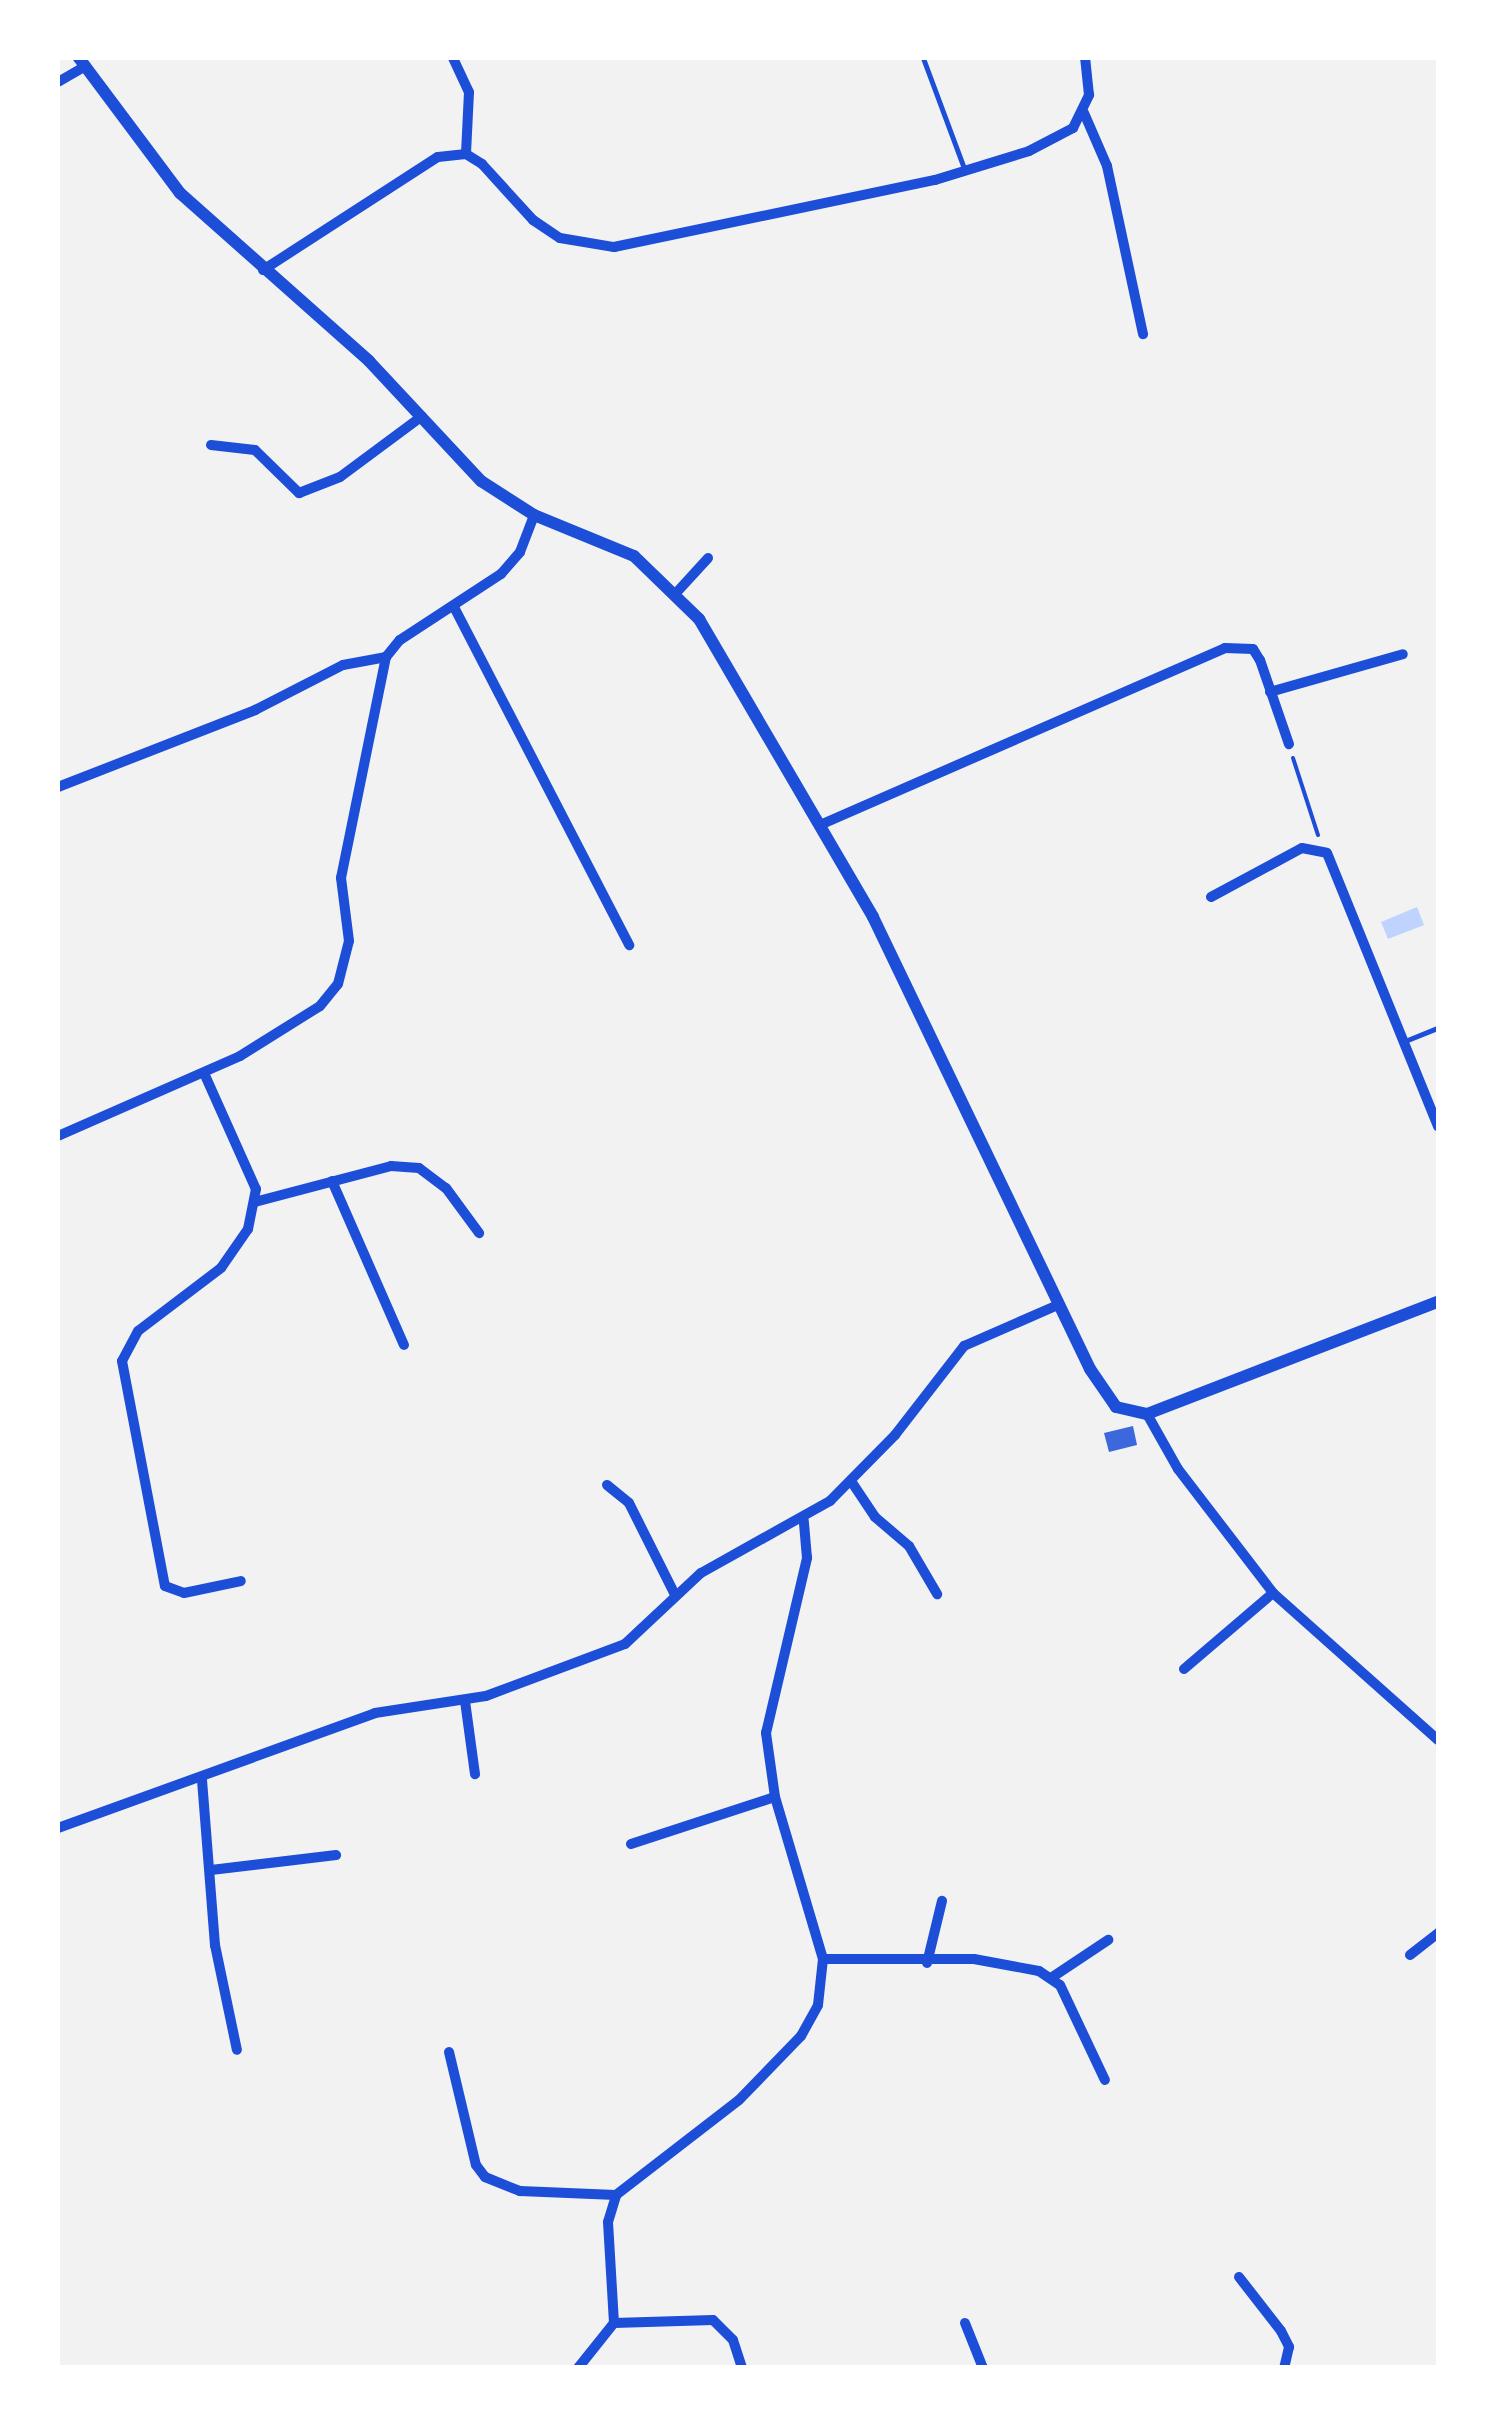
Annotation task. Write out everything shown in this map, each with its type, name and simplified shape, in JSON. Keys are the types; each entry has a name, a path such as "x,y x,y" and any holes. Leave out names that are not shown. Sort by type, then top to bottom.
{"street":[{"path":"453,58 469,92 466,154"},
{"path":"1086,58 1084,113 1107,166 1144,334"},
{"path":"58,82 82,62 180,193 422,416 481,481 534,515 604,539 677,592 873,917 1058,1305 1103,1392 1116,1406 1147,1414 1438,1302"},
{"path":"264,270 404,175 438,157 466,154 560,238 614,247 965,171 1056,141 1084,113"},
{"path":"211,444 255,450 299,493 340,477 422,416"},
{"path":"58,1136 204,1073 280,1034 338,984 348,941 342,878 386,657 400,640 454,607 513,562 534,515"},
{"path":"677,592 708,558"},
{"path":"454,607 629,945"},
{"path":"820,825 1225,648 1252,649 1289,744"},
{"path":"1270,692 1403,654"},
{"path":"58,787 255,710 343,665 386,657"},
{"path":"1211,896 1302,848 1317,848 1333,863 1438,1126"},
{"path":"204,1073 250,1168 256,1202 234,1254 138,1331 122,1361 165,1586 184,1593 241,1581"},
{"path":"256,1202 391,1166 419,1168 446,1188 478,1232"},
{"path":"332,1181 404,1345"},
{"path":"58,1828 202,1780 376,1713 465,1701 625,1644 702,1574 804,1520 851,1481 964,1346 1058,1305"},
{"path":"1147,1414 1178,1469 1273,1593 1438,1740"},
{"path":"851,1481 875,1518 909,1546 937,1594"},
{"path":"606,1485 629,1502 675,1595"},
{"path":"578,2368 614,2323 608,2222 616,2195 715,2123 800,2036 818,2004 823,1959 775,1797 766,1732 807,1558 804,1520"},
{"path":"1184,1669 1273,1593"},
{"path":"465,1701 475,1774"},
{"path":"202,1780 215,1945 238,2050"},
{"path":"631,1844 775,1797"},
{"path":"211,1870 336,1855"},
{"path":"928,1963 942,1901"},
{"path":"1410,1954 1438,1933"},
{"path":"1051,1978 1108,1940"},
{"path":"823,1959 996,1961 1051,1978 1105,2080"},
{"path":"449,2052 476,2165 484,2177 520,2191 616,2195"},
{"path":"1239,2277 1289,2347 1284,2368"},
{"path":"614,2323 714,2320 733,2340 742,2368"},
{"path":"966,2323 983,2368"}],"lane":[{"path":"923,58 965,171"},
{"path":"1402,1042 1438,1028"}],"path":[{"path":"1289,744 1317,848"}],"water":[{"path":"1417,907 1424,925 1388,939 1381,922"}],"building":[{"path":"1133,1426 1137,1445 1109,1452 1104,1433"}]}
